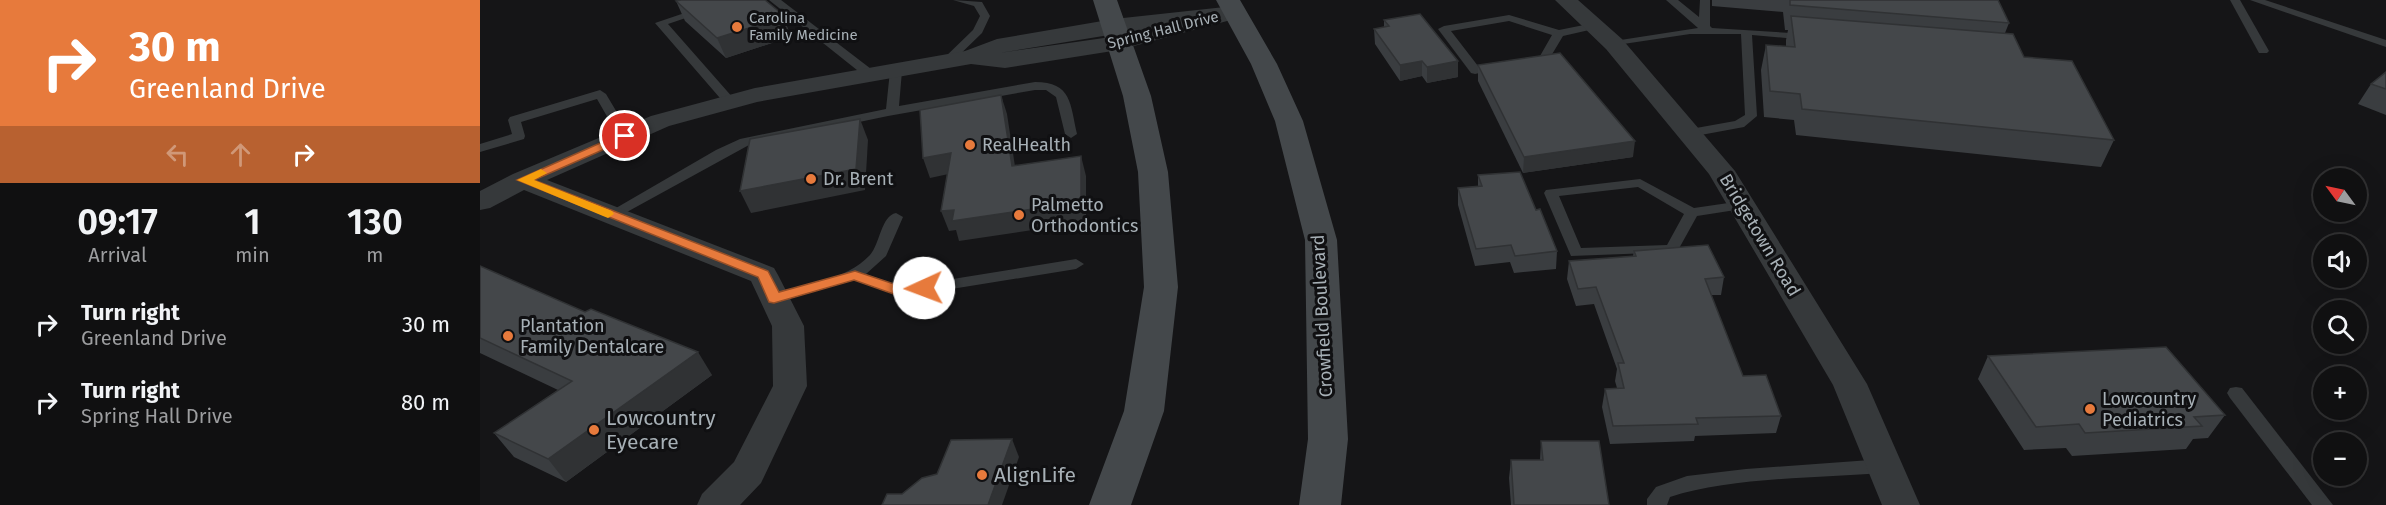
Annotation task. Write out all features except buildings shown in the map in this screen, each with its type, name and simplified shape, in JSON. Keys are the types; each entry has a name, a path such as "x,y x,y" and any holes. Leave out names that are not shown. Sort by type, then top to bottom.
{"main road":[{"name":"Crowfield Boulevard","path":"1231,6 1264,64 1289,121 1321,240 1328,439 1320,505"},
{"path":"1110,505 1144,411 1161,287 1153,172 1137,96 1113,23"}],"street":[{"name":"Bridgetown Road","path":"1566,0 1604,35 1721,171 1850,384 1901,505"},
{"name":"Spring Hall Drive","path":"480,202 523,180 660,121 730,102 958,60 997,46 1113,23 1231,6"},
{"path":"523,180 763,274 788,326 790,386 748,472 716,505"}],"lane":[{"path":"730,102 661,22 734,0"},
{"path":"774,0 871,75"},
{"path":"958,0 981,2 985,16 958,60"},
{"path":"1671,0 1706,29"},
{"path":"1705,0 1706,29"},
{"path":"2235,0 2264,51"},
{"path":"2255,0 2386,44"},
{"path":"1559,33 1544,59 1475,70 1444,29 1509,18 1559,33 1604,35 1706,29 1815,38"},
{"path":"1690,133 1739,124 1750,116 1746,32"},
{"path":"892,111 896,71"},
{"path":"610,215 745,142 892,111 1035,86 1049,86 1062,95 1071,134"},
{"path":"480,148 519,136 514,120 600,94 625,136"},
{"path":"1692,213 1672,249 1576,253 1551,193 1640,183 1692,213 1742,205"},
{"path":"774,298 855,275 878,256 896,218"},
{"path":"855,275 902,292 1076,264"},
{"path":"2236,393 2323,505"},
{"path":"1657,505 1657,499 1664,492 1687,484 1746,476 1884,465"}],"slow traffic":[{"path":"541,173 523,180 608,214"}],"place":[{"name":"Carolina Family Medicine","path":"737,27"},
{"name":"RealHealth","path":"970,145"},
{"name":"Dr. Brent","path":"811,179"},
{"name":"Palmetto Orthodontics","path":"1019,215"},
{"name":"Plantation Family Dentalcare","path":"508,336"},
{"name":"Lowcountry Pediatrics","path":"2090,409"},
{"name":"Lowcountry Eyecare","path":"594,430"},
{"name":"AlignLife","path":"982,475"}],"route":[{"path":"625,136 523,180 763,274 774,298 855,275 902,292 924,288"}]}
